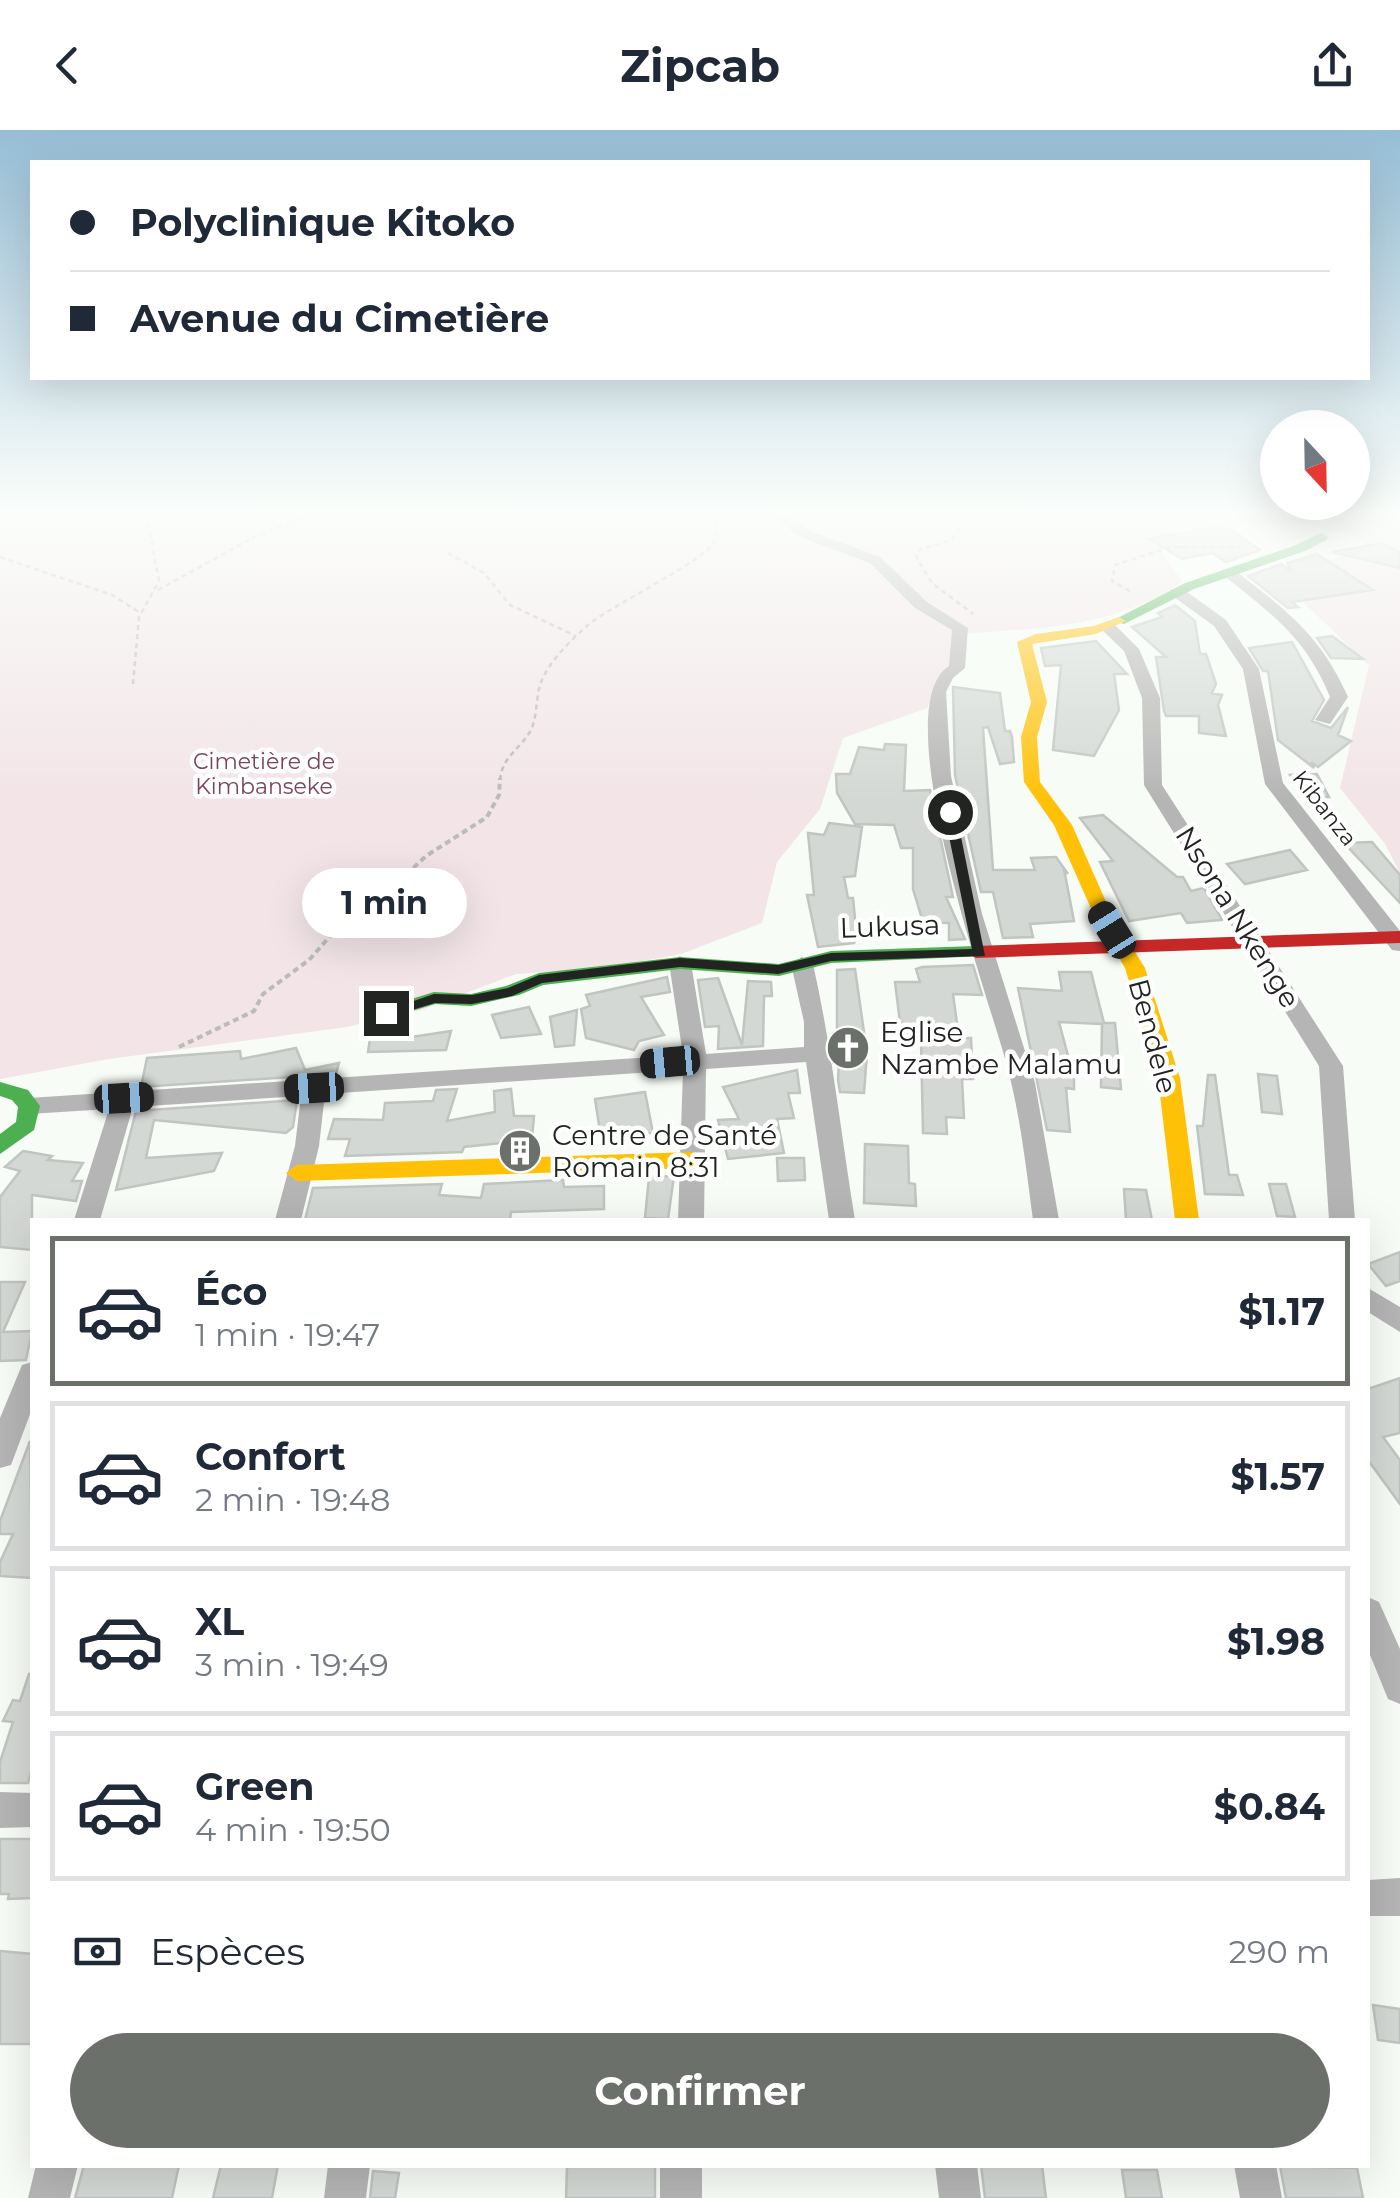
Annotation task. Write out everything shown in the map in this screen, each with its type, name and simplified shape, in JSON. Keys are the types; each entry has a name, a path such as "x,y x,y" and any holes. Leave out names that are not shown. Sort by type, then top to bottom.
{"street":[{"path":"926,608 960,628 957,668 946,675 937,692 936,713 950,812 980,953 1012,1042 1046,1218"},
{"path":"1107,626 1142,608"},
{"name":"Kibanza","path":"1199,608 1220,623 1251,669 1274,784 1398,940"},
{"path":"1273,608 1309,636 1323,656 1339,697 1324,720"},
{"name":"Bendele","path":"1107,626 1094,632 1038,636 1024,642 1039,702 1029,737 1032,782 1063,826 1102,914 1136,968 1169,1078 1187,1218"},
{"name":"Nsona Nkenge","path":"1107,626 1132,649 1151,698 1153,785 1331,1066 1342,1218"},
{"name":"Lukusa","path":"386,1013 434,998 472,1000 512,992 539,979 680,962 740,970 831,957 1254,941 1398,940"},
{"path":"680,962 695,1060 691,1218"},
{"path":"802,964 815,1022 816,1054 842,1218"},
{"path":"29,1106 816,1054"},
{"path":"0,1088 20,1095 29,1106 26,1125 4,1147"},
{"path":"288,1218 307,1146 314,1088"},
{"path":"88,1218 124,1098"},
{"path":"297,1173 692,1160"},
{"path":"1370,1299 1400,1320"},
{"path":"0,1456 30,1379"},
{"path":"1370,1617 1400,1688"},
{"path":"0,1810 30,1810"},
{"path":"1370,1898 1400,1897"},
{"path":"49,2198 57,2168"},
{"path":"346,2198 349,2168"},
{"path":"681,2168 682,2198"},
{"path":"956,2168 960,2198"},
{"path":"1255,2168 1261,2198"}],"path":[{"path":"131,608 140,613"},
{"path":"132,684 140,613 144,608"},
{"path":"515,608 576,636"},
{"path":"180,1047 254,1010 263,994 290,970 309,960 348,916 392,888 426,856 486,817 499,794 501,765 530,729 541,682 576,636 591,622 618,608"},
{"path":"964,608 973,614"}],"green space":[{"name":"Cimetière de Kimbanseke","path":"0,608 1132,608 1075,623 961,634 953,663 927,708 843,738 820,809 777,862 762,923 681,954 605,968 516,974 421,1010 347,1027 109,1059 0,1079"},
{"name":"Cimetière de Kimbanseke","path":"1309,608 1400,608 1400,873 1385,844 1340,788 1369,665"}],"building":[{"path":"1178,608 1195,621 1200,654 1206,654 1216,684 1212,693 1222,695 1218,705 1226,736 1199,733 1199,716 1166,716 1156,657 1166,657 1132,627 1162,617 1158,613"},
{"path":"1332,636 1363,659 1331,658 1317,638"},
{"path":"1096,641 1127,674 1114,674 1119,710 1094,756 1053,750 1061,665 1045,666 1041,648"},
{"path":"1292,642 1324,700 1312,721 1331,728 1348,707 1338,735 1351,741 1318,767 1311,762 1314,768 1278,740 1268,671 1263,671 1249,648"},
{"path":"953,687 1000,693 1005,731 1010,731 1012,737 1014,762 1000,764 988,727 983,728 993,870 1035,870 1031,858 1056,857 1068,874 1064,869 1074,921 1030,924 1033,937 1003,938 993,892 981,892 955,775"},
{"path":"885,744 906,745 904,791 930,790 953,897 946,897 965,939 949,940 949,923 923,922 913,889 913,848 901,848 894,825 855,824 837,793 836,774 850,774 859,747 884,750"},
{"path":"1317,774 1329,797 1306,798 1290,775"},
{"path":"1103,815 1177,877 1183,877 1191,891 1204,888 1222,920 1187,923 1181,913 1129,921 1100,862 1113,861 1080,818"},
{"path":"829,823 862,827 855,876 844,877 848,898 853,898 857,939 854,943 818,947 807,895 814,895 808,833 824,835"},
{"path":"1372,842 1400,875 1400,903 1344,843"},
{"path":"1290,850 1307,870 1245,884 1227,864"},
{"path":"973,965 982,995 953,994 959,1038 971,1038 973,1079 962,1079 964,1118 946,1117 947,1134 923,1133 921,1039 902,1039 895,982 920,982 916,969 922,967"},
{"path":"855,969 867,1053 864,1093 840,1092 838,1080 839,1061 863,1055 837,1053 837,970"},
{"path":"1059,972 1091,972 1104,1023 1115,1023 1121,1089 1101,1087 1102,1024 1059,1022 1074,1078 1074,1089 1066,1088 1070,1132 1047,1130 1018,988 1062,991"},
{"path":"667,977 670,992 641,997 664,1035 639,1041 634,1050 586,1038 581,1009 590,1006 586,995"},
{"path":"718,978 742,1045 748,981 771,982 772,996 764,996 763,1046 718,1049 719,1026 705,1027 698,980"},
{"path":"529,1007 541,1034 501,1038 492,1015"},
{"path":"577,1010 574,1045 555,1047 550,1017"},
{"path":"400,1025 398,1039 451,1031 446,1050 368,1052 372,1026"},
{"path":"296,1048 305,1070 339,1063 336,1074 141,1087 147,1058 240,1051 241,1059"},
{"path":"797,1070 800,1093 788,1093 794,1118 777,1119 784,1153 728,1159 718,1120 739,1119 723,1087"},
{"path":"1258,1074 1277,1076 1282,1114 1262,1112"},
{"path":"1208,1075 1215,1075 1229,1175 1237,1175 1243,1195 1205,1194 1197,1126 1203,1126"},
{"path":"457,1089 447,1121 495,1112 494,1091 511,1089 514,1116 534,1116 531,1150 510,1150 511,1142 464,1147 462,1152 345,1156 350,1139 328,1139 334,1119 383,1120 385,1103 433,1101 436,1090"},
{"path":"645,1092 653,1133 601,1138 595,1099"},
{"path":"297,1100 293,1127 286,1133 154,1120 146,1158 222,1153 214,1171 116,1190 136,1111"},
{"path":"865,1144 908,1146 909,1183 915,1184 916,1206 864,1203"},
{"path":"23,1151 52,1156 48,1160 83,1163 72,1181 82,1181 76,1201 32,1195 30,1250 0,1247 0,1197 20,1171 5,1167"},
{"path":"777,1158 804,1158 805,1180 778,1181"},
{"path":"674,1176 668,1218 645,1218 649,1177"},
{"path":"563,1180 564,1187 604,1186 604,1209 511,1212 510,1218 306,1218 313,1188 442,1184 439,1195 481,1198 484,1184"},
{"path":"1269,1184 1286,1184 1295,1217 1277,1216"},
{"path":"1124,1189 1146,1190 1152,1218 1126,1218"},
{"path":"1400,1252 1400,1281 1386,1286 1370,1263"},
{"path":"0,1282 25,1282 3,1332 30,1331 26,1360 0,1361"},
{"path":"1400,1378 1400,1433 1383,1437 1400,1460 1400,1504 1370,1463 1370,1388"},
{"path":"30,1441 30,1578 0,1576 0,1562 13,1534 0,1534 0,1521"},
{"path":"30,1674 28,1783 0,1783 0,1762 13,1722 3,1721 13,1700 20,1701"},
{"path":"0,1839 30,1839 30,1898 8,1899 9,1894 0,1894"},
{"path":"0,1951 30,1954 30,2044 0,2044"},
{"path":"1373,2005 1400,2009 1400,2043 1378,2040"},
{"path":"83,2168 178,2168 172,2198 75,2198"},
{"path":"220,2168 277,2168 272,2198 213,2198"},
{"path":"567,2168 655,2168 655,2198 566,2198"},
{"path":"981,2168 1042,2168 1046,2198 985,2198"},
{"path":"1280,2168 1357,2168 1363,2198 1286,2198"},
{"path":"1122,2170 1157,2170 1162,2198 1126,2198"},
{"path":"373,2171 399,2173 395,2198 370,2198"}],"traffic: fast":[{"path":"1119,621 1145,608"},
{"path":"386,1013 434,998 471,1000 512,991 539,979 680,963 779,970 831,957 976,952"},
{"path":"0,1089 20,1095 29,1106 26,1125 0,1146"}],"traffic: slow":[{"path":"1119,621 1096,630 1024,642 1039,702 1029,737 1032,782 1063,825 1102,913 1135,968 1169,1078 1187,1218"},
{"path":"297,1173 693,1160"}],"traffic: jam":[{"path":"976,952 1400,937"}],"place":[{"name":"Eglise Nzambe Malamu","path":"848,1048"},
{"name":"Centre de Santé Romain 8:31","path":"520,1151"}],"route":[{"path":"386,1013 434,998 472,1000 512,992 539,979 680,962 740,970 778,970 831,957 980,953 950,812"}]}
